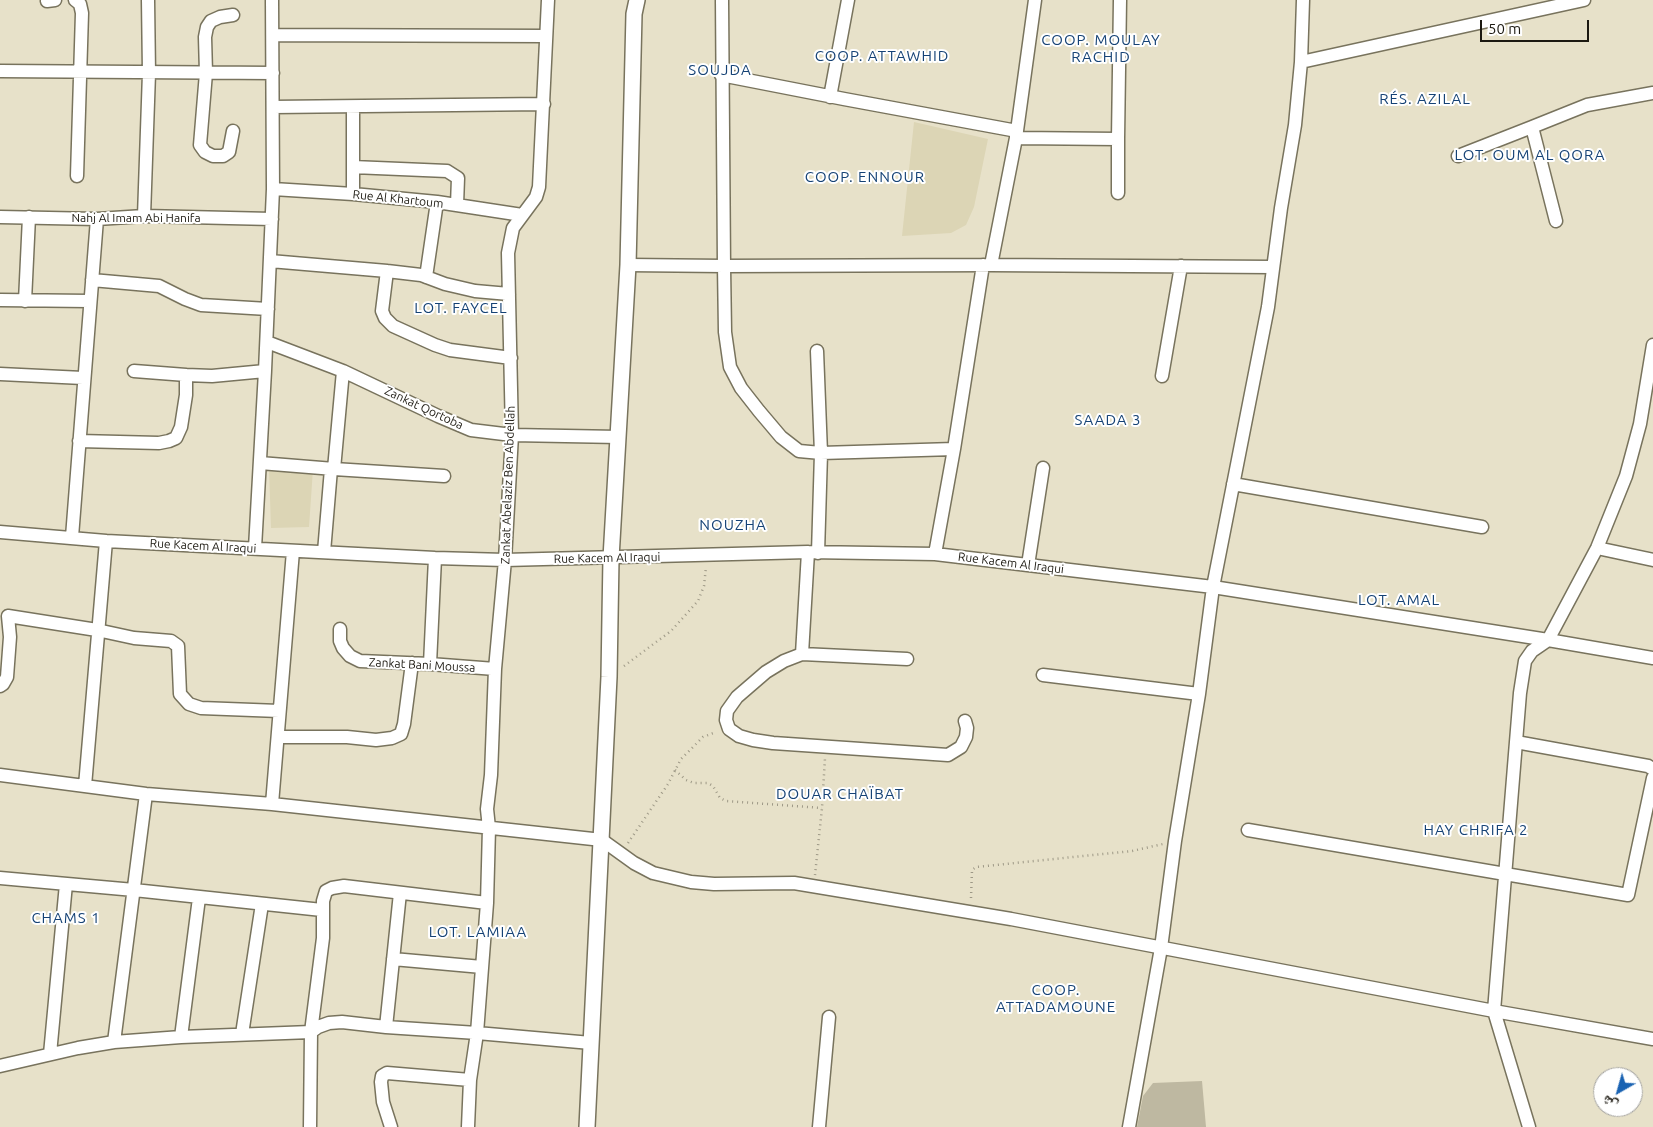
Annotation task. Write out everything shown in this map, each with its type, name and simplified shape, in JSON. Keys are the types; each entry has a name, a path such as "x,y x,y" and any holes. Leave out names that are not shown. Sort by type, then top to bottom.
{"street":[{"path":"75,0 80,4 82,13 77,176"},
{"path":"144,216 149,73 148,0"},
{"path":"254,548 267,342 272,219 272,0"},
{"name":"Zankat Abelaziz Ben Abdellah","path":"468,1127 470,1080 477,1032 487,903 489,828 487,809 512,435 508,253 513,228 536,197 539,187 548,0"},
{"path":"722,0 721,75 725,332 730,367 741,388 782,437 799,450 821,453 954,449"},
{"path":"830,97 848,0"},
{"path":"935,554 987,265 1017,134 1035,0"},
{"path":"1118,193 1120,0"},
{"path":"1129,1127 1161,948 1213,587 1268,308 1272,267 1294,125 1301,62 1303,0"},
{"path":"1301,62 1584,0"},
{"path":"587,1127 609,677 611,558 628,265 634,5"},
{"path":"233,15 211,21 207,27 205,37 206,73 200,145 205,152 213,156 223,156 229,152 233,131"},
{"path":"273,35 546,36"},
{"path":"0,71 273,73"},
{"path":"721,75 1017,134 1118,139"},
{"path":"1458,156 1587,105 1653,93"},
{"path":"273,108 544,104"},
{"path":"353,107 353,194"},
{"path":"1532,127 1556,221"},
{"path":"353,167 447,171 458,178 457,205"},
{"name":"Rue Al Khartoum","path":"273,188 437,202 522,215"},
{"path":"426,277 437,202"},
{"name":"Nahj Al Imam Abi Hanifa","path":"0,217 97,220 144,216 272,219"},
{"path":"25,301 29,217"},
{"path":"72,537 97,220"},
{"path":"270,261 387,271 426,277 475,291 509,294"},
{"path":"628,265 1272,267"},
{"path":"1162,376 1181,266"},
{"path":"387,271 382,311 385,318 393,326 450,350 511,358"},
{"path":"92,280 159,286 201,305 268,309"},
{"path":"0,300 90,301"},
{"name":"Zankat Qortoba","path":"267,342 343,371 471,430 512,435 619,437"},
{"path":"1529,1127 1494,1011 1520,693 1525,661 1532,651 1548,640 1597,548 1626,476 1640,424 1653,345"},
{"path":"802,654 821,453 817,350"},
{"path":"134,371 212,376 265,371"},
{"path":"324,552 343,371"},
{"path":"0,374 84,378"},
{"path":"79,441 159,443 176,438 182,426 187,386 186,375"},
{"path":"260,463 444,476"},
{"path":"1028,565 1043,468"},
{"path":"1232,484 1482,527"},
{"name":"Rue Kacem Al Iraqui","path":"0,532 106,541 505,560 813,552 935,554 1213,587 1653,658"},
{"path":"84,786 106,541"},
{"path":"1597,548 1653,560"},
{"path":"272,804 293,551"},
{"path":"430,664 435,558"},
{"path":"0,686 7,677 10,637 4,616 97,630 134,638 167,640 178,646 180,694 189,704 201,708 279,711"},
{"name":"Zankat Bani Moussa","path":"340,629 342,648 350,656 360,661 495,669"},
{"path":"907,659 802,654 784,661 766,672 737,697 727,711 726,720 729,728 739,736 753,740 948,755 961,747 966,737 967,728 965,721"},
{"path":"278,737 347,737 376,740 392,738 401,734 412,663"},
{"path":"1044,675 1199,694"},
{"path":"1516,742 1648,766 1653,769"},
{"path":"0,775 146,794 272,804 602,840 634,863 653,873 690,882 714,884 794,883 814,886 970,912 1494,1011 1653,1039"},
{"path":"1248,830 1628,895 1653,778"},
{"path":"114,1042 146,794"},
{"path":"0,879 134,890 322,910"},
{"path":"50,1054 66,884"},
{"path":"310,1127 311,1032 323,938 322,910 324,894 332,888 344,886 487,903"},
{"path":"386,1027 400,893"},
{"path":"181,1037 199,898"},
{"path":"242,1034 262,904"},
{"path":"393,959 482,968"},
{"path":"819,1127 829,1017"},
{"path":"0,1066 114,1042 181,1037 311,1032 329,1023 342,1022 591,1043"},
{"path":"392,1127 383,1102 382,1076 387,1073 470,1080"}],"path":[{"path":"609,677 671,631 698,601 704,586 706,555"},
{"path":"621,853 638,830 668,784 681,759 690,748 703,737 729,728"},
{"path":"814,886 822,808 825,746"},
{"path":"675,770 686,780 694,783 708,783 713,786 720,798 726,801 822,808"},
{"path":"970,912 973,868 1132,851 1175,841"}],"shaded area":[{"path":"914,122 988,139 974,207 966,225 951,233 902,236"},
{"path":"269,468 313,469 309,527 271,528"}],"building":[{"path":"1202,1081 1206,1127 1137,1127 1143,1096 1153,1083"}],"district":[{"name":"COOP. MOULAY RACHID","path":"1101,48"},
{"name":"COOP. ATTAWHID","path":"882,56"},
{"name":"SOUJDA","path":"720,70"},
{"name":"RÉS. AZILAL","path":"1425,99"},
{"name":"LOT. OUM AL QORA","path":"1530,155"},
{"name":"COOP. ENNOUR","path":"865,177"},
{"name":"LOT. FAYCEL","path":"461,308"},
{"name":"SAADA 3","path":"1108,420"},
{"name":"NOUZHA","path":"733,525"},
{"name":"LOT. AMAL","path":"1399,600"},
{"name":"DOUAR CHAÏBAT","path":"840,794"},
{"name":"HAY CHRIFA 2","path":"1476,830"},
{"name":"CHAMS 1","path":"66,918"},
{"name":"LOT. LAMIAA","path":"478,932"},
{"name":"COOP. ATTADAMOUNE","path":"1056,998"}]}
